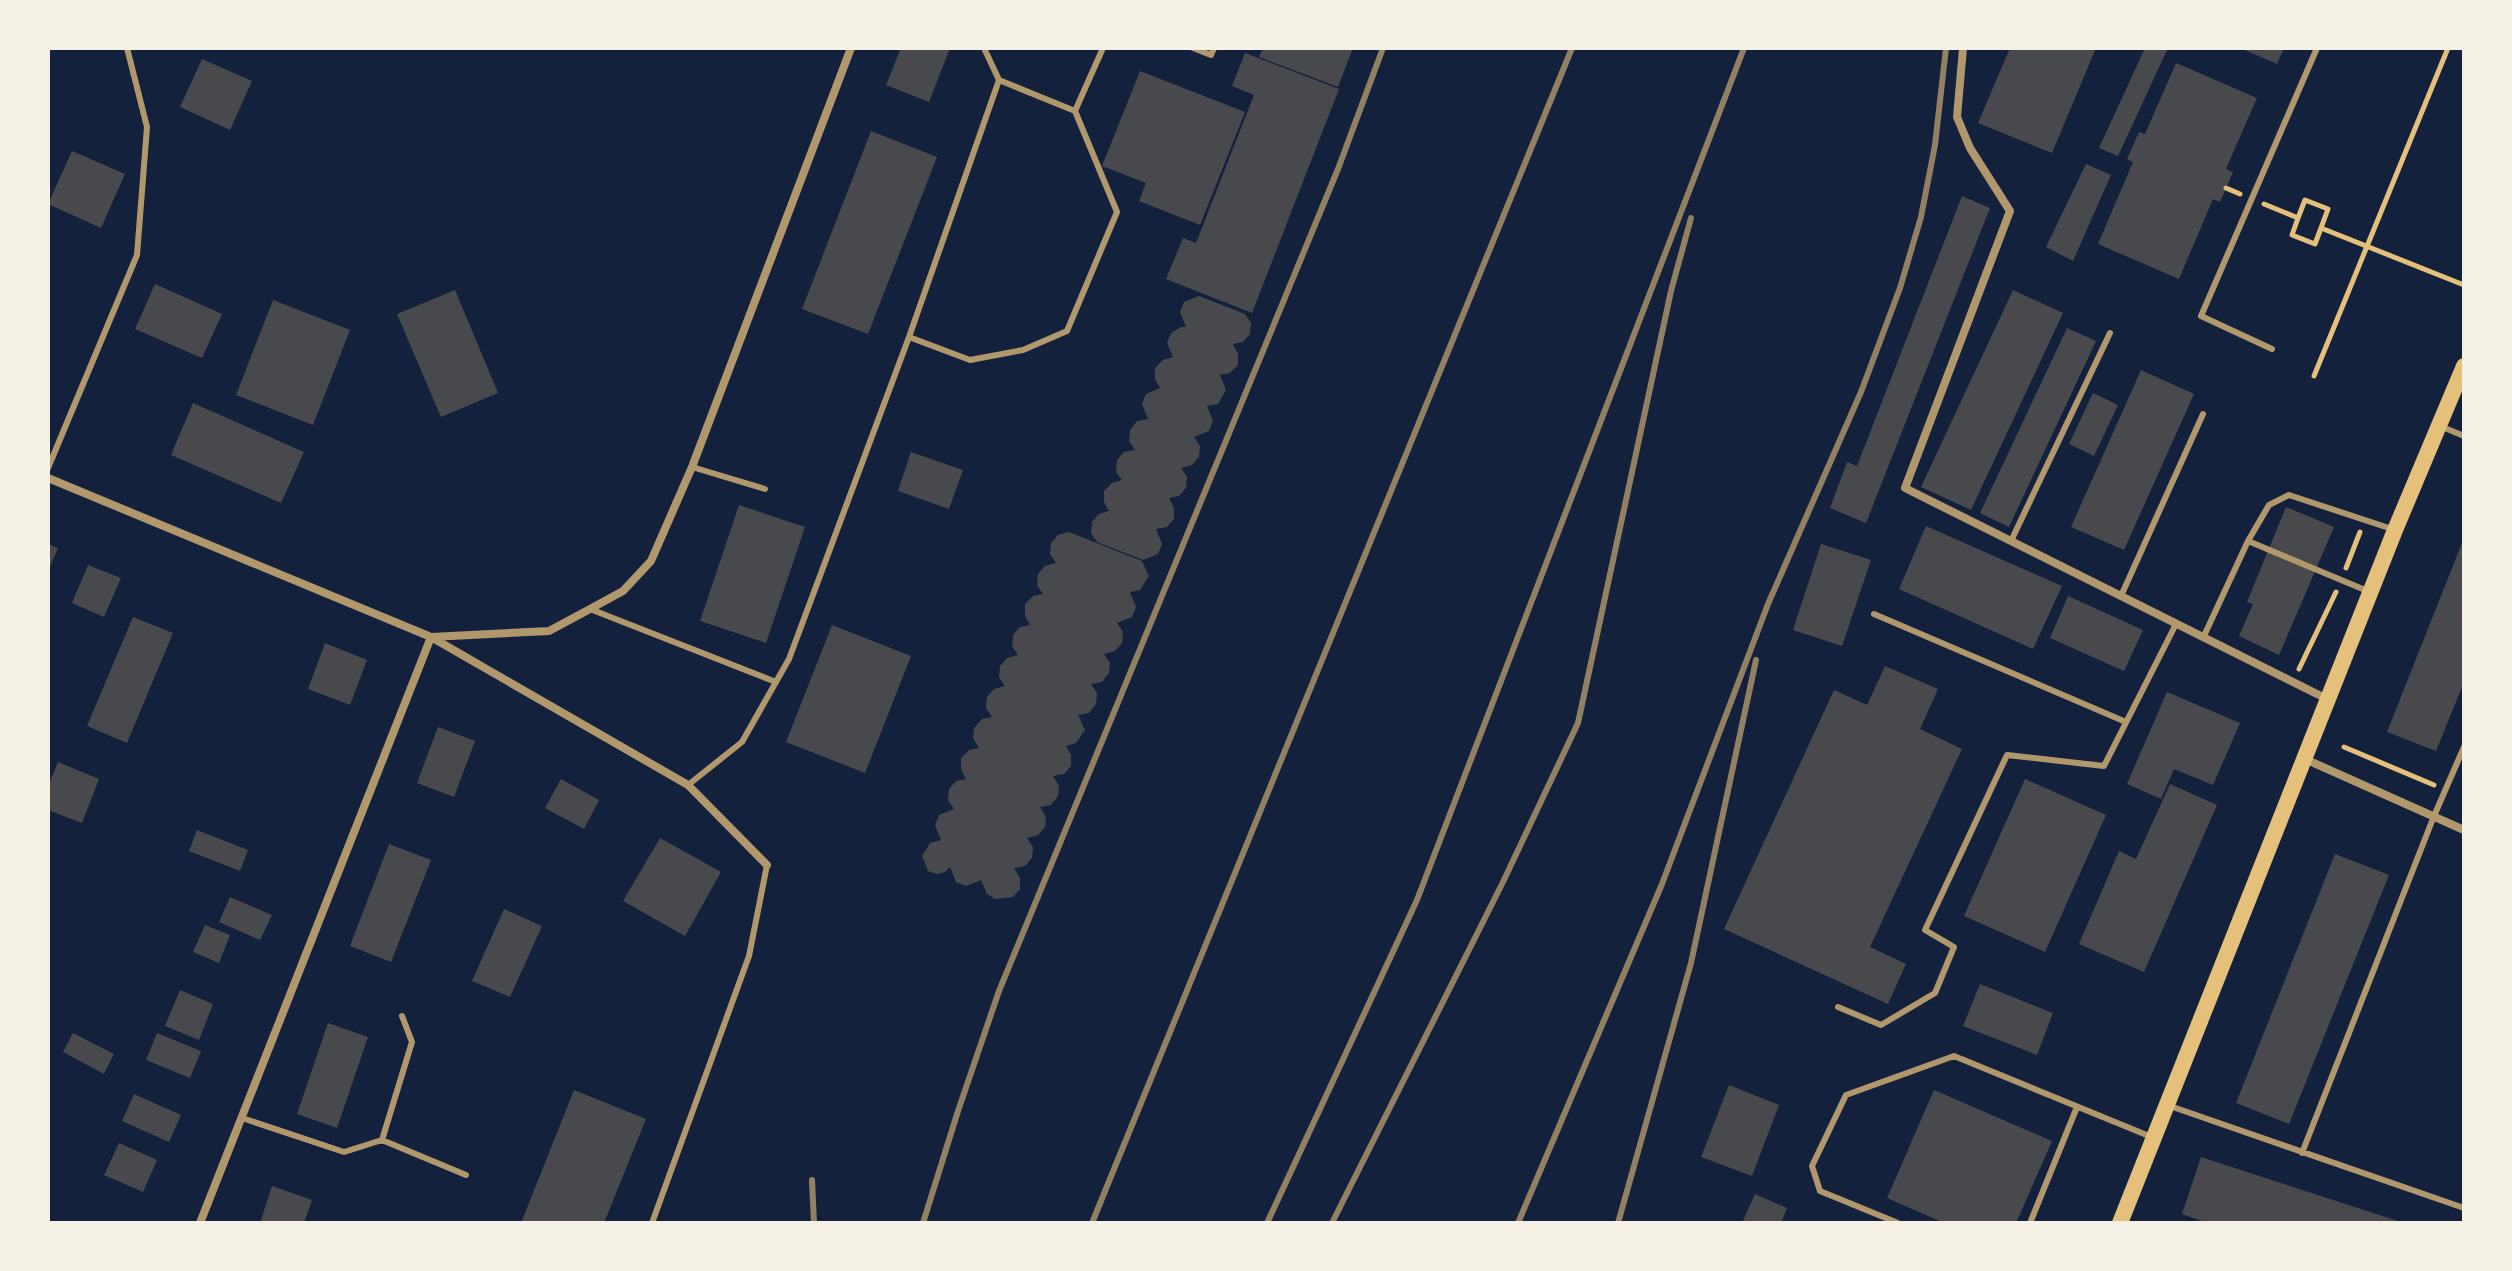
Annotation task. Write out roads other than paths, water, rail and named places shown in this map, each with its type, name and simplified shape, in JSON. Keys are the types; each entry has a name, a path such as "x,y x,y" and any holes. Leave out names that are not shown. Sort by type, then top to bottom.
{"main road":[{"path":"2120,1223 2395,530 2464,366"}],"street":[{"path":"431,637 549,631 623,591 651,561 692,467 851,48"},
{"path":"1963,48 1957,117 1970,148 2010,211 1905,488 2328,699"},
{"path":"48,478 431,637 688,785 767,865"},
{"path":"200,1223 431,637"},
{"path":"2305,759 2464,830"}],"lane":[{"path":"48,468 137,255 147,127 127,48"},
{"path":"909,337 970,360 1023,350 1067,331 1117,212 1075,111 999,80 984,48"},
{"path":"1075,111 1103,48"},
{"path":"1193,48 1211,55 1214,48"},
{"path":"2272,349 2201,316 2317,48"},
{"path":"688,785 742,742 789,659 909,337 999,80"},
{"path":"2011,541 2110,333"},
{"path":"2121,596 2203,414"},
{"path":"2440,426 2464,436"},
{"path":"692,467 765,489"},
{"path":"2203,638 2248,541 2269,505 2289,495 2395,530"},
{"path":"2248,541 2371,592"},
{"path":"590,609 776,682"},
{"path":"1874,614 2126,722"},
{"path":"1838,1007 1881,1025 1935,993 1954,947 1925,930 2007,755 2104,766 2176,624"},
{"path":"2302,1153 2464,747"},
{"path":"652,1223 749,956 767,865"},
{"path":"382,1140 412,1042 402,1016"},
{"path":"1898,1223 1820,1191 1812,1166 1846,1095 1954,1056 2154,1138"},
{"path":"2167,1105 2464,1208"},
{"path":"2030,1223 2077,1107"},
{"path":"242,1118 344,1152 382,1140 466,1175"}],"railway":[{"path":"923,1223 999,991 1338,169 1383,48"},
{"path":"1092,1223 1572,48"},
{"path":"1267,1223 1417,900 1744,48"},
{"path":"1518,1223 1662,884 1768,604 1861,392 1900,288 1921,217 1935,145 1946,48"},
{"path":"1332,1223 1503,882 1578,723 1671,291 1691,218"},
{"path":"1618,1223 1691,963 1756,660"},
{"path":"812,1180 814,1223"}]}
